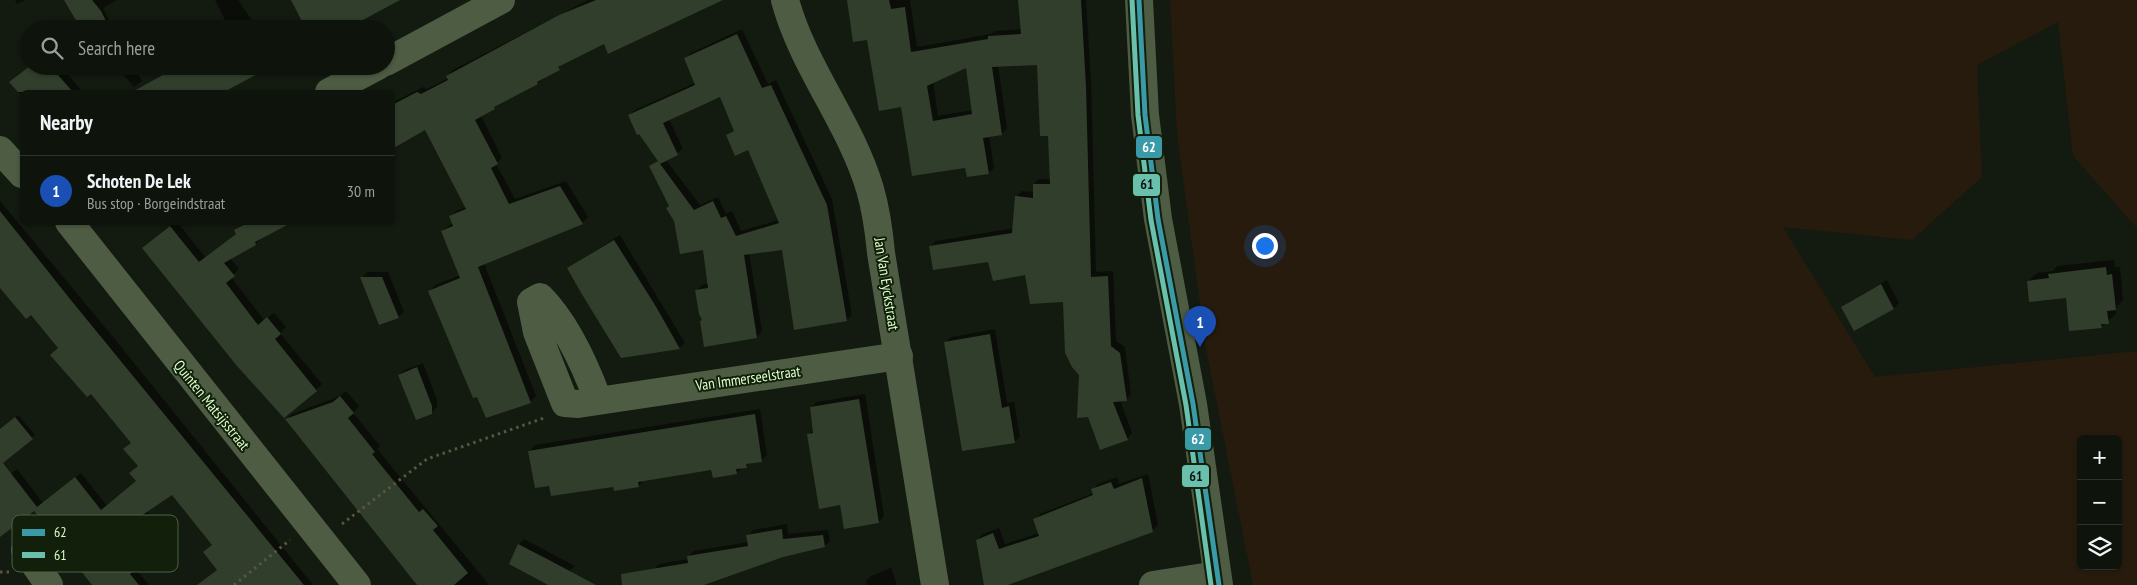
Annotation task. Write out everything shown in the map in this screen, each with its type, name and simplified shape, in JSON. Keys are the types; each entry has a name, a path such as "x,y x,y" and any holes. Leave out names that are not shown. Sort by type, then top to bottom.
{"street":[{"path":"395,57 501,0"},
{"name":"Jan Van Eyckstraat","path":"785,0 798,42 846,132 870,188 878,222 881,253 935,585"},
{"path":"1139,0 1146,116 1158,219 1193,404 1218,580 1153,585"},
{"path":"333,90 361,75"},
{"path":"0,150 20,172"},
{"name":"Quinten Matsijsstraat","path":"77,225 124,294 357,585"},
{"path":"565,403 538,332 531,302 540,297 554,311 590,378 598,400"},
{"name":"Van Immerseelstraat","path":"565,403 598,400 899,356"},
{"path":"40,572 49,585"}],"path":[{"path":"234,585 427,459 547,416 565,403"}],"shaded area":[{"path":"1170,0 2137,0 2137,228 2073,156 2058,22 1977,65 1982,177 1912,240 1783,227 1875,377 2137,351 2137,585 1253,585 1206,349 1177,134"}],"building":[{"path":"64,0 92,0 106,20 76,20"},
{"path":"291,0 400,0 363,20 301,20"},
{"path":"596,0 723,0 608,54 604,44 558,67 560,70 494,107 495,109 475,120 498,164 491,168 509,204 560,186 583,224 478,267 531,403 486,418 477,397 473,398 428,291 460,278 441,231 453,226 449,216 466,209 425,130 395,147 395,103 417,92 421,94 448,80 446,76 559,15"},
{"path":"847,0 889,0 891,9 905,7 911,52 988,39 988,36 1021,34 1018,0 1081,0 1086,87 1091,277 1108,276 1111,346 1120,353 1127,401 1113,402 1128,440 1100,450 1088,417 1077,418 1079,375 1072,367 1065,353 1063,302 1030,304 1025,275 993,281 988,262 933,270 929,246 1012,233 1015,196 1033,198 1033,184 1050,184 1048,136 1040,136 1037,65 992,67 1002,135 983,138 989,174 967,177 965,168 912,176 901,107 879,111 867,40 853,42","holes":["966,68 972,114 933,121 927,86"]},
{"path":"737,34 762,88 771,85 827,205 847,321 794,330 782,250 744,255 757,338 704,347 700,321 702,320 699,314 695,290 708,288 703,250 680,254 674,221 666,208 669,206 649,166 658,161 639,134 637,135 628,115 695,85 684,58","holes":["720,97 734,131 726,135 735,156 748,150 779,223 736,236 726,216 721,218 713,201 694,210 660,164 678,155 663,123"]},
{"path":"20,74 58,75 71,90 20,90 18,92 9,82"},
{"path":"163,75 255,75 228,90 136,90"},
{"path":"0,211 304,585 197,585 217,570 203,552 212,545 172,495 142,515 37,515 34,511 29,515 12,515 12,528 0,537 0,429 15,417 33,439 3,463 37,507 75,477 101,510 136,481 129,473 138,466 123,449 131,443 91,394 87,397 50,355 58,348 31,315 26,319 0,288"},
{"path":"243,225 287,225 255,242 256,245 224,263 235,276 226,283 258,325 267,317 281,334 275,339 317,391 284,418 237,366 142,248 170,226 199,262 236,234 234,230"},
{"path":"614,240 680,349 621,358 580,291 567,268"},
{"path":"2106,267 2107,275 2112,274 2116,310 2107,311 2109,324 2101,324 2102,328 2069,331 2066,298 2029,302 2027,281 2049,278 2048,274"},
{"path":"360,277 382,277 399,318 379,325"},
{"path":"1881,284 1894,309 1854,331 1841,307"},
{"path":"990,334 1002,408 1009,406 1015,443 962,451 944,342"},
{"path":"417,367 432,406 432,414 416,420 398,375"},
{"path":"340,396 354,413 348,418 375,452 372,454 419,512 423,509 438,526 433,530 468,573 454,585 417,585 285,419 333,402"},
{"path":"859,399 879,523 844,529 840,505 819,509 807,434 813,433 810,407"},
{"path":"755,414 762,462 746,464 747,468 736,469 737,474 713,478 711,470 638,482 639,487 614,491 613,487 551,496 549,486 535,488 528,451"},
{"path":"1142,478 1153,532 1008,585 984,585 976,540 993,533 999,549 1039,536 1033,519 1093,495 1091,489 1111,482 1114,489"},
{"path":"782,529 783,539 823,535 825,547 783,557 704,585 622,585 621,574 688,563 687,556 748,546 746,535"},
{"path":"518,544 596,585 548,585 509,564"},
{"path":"82,572 132,572 130,574 139,585 92,585"}],"transit line":[{"name":"61","path":"1132,0 1138,115 1151,220 1186,405 1211,585"},
{"name":"62","path":"1139,0 1145,115 1158,219 1193,404 1219,585"}],"place":[{"name":"Schoten De Lek","path":"1200,347"}]}
